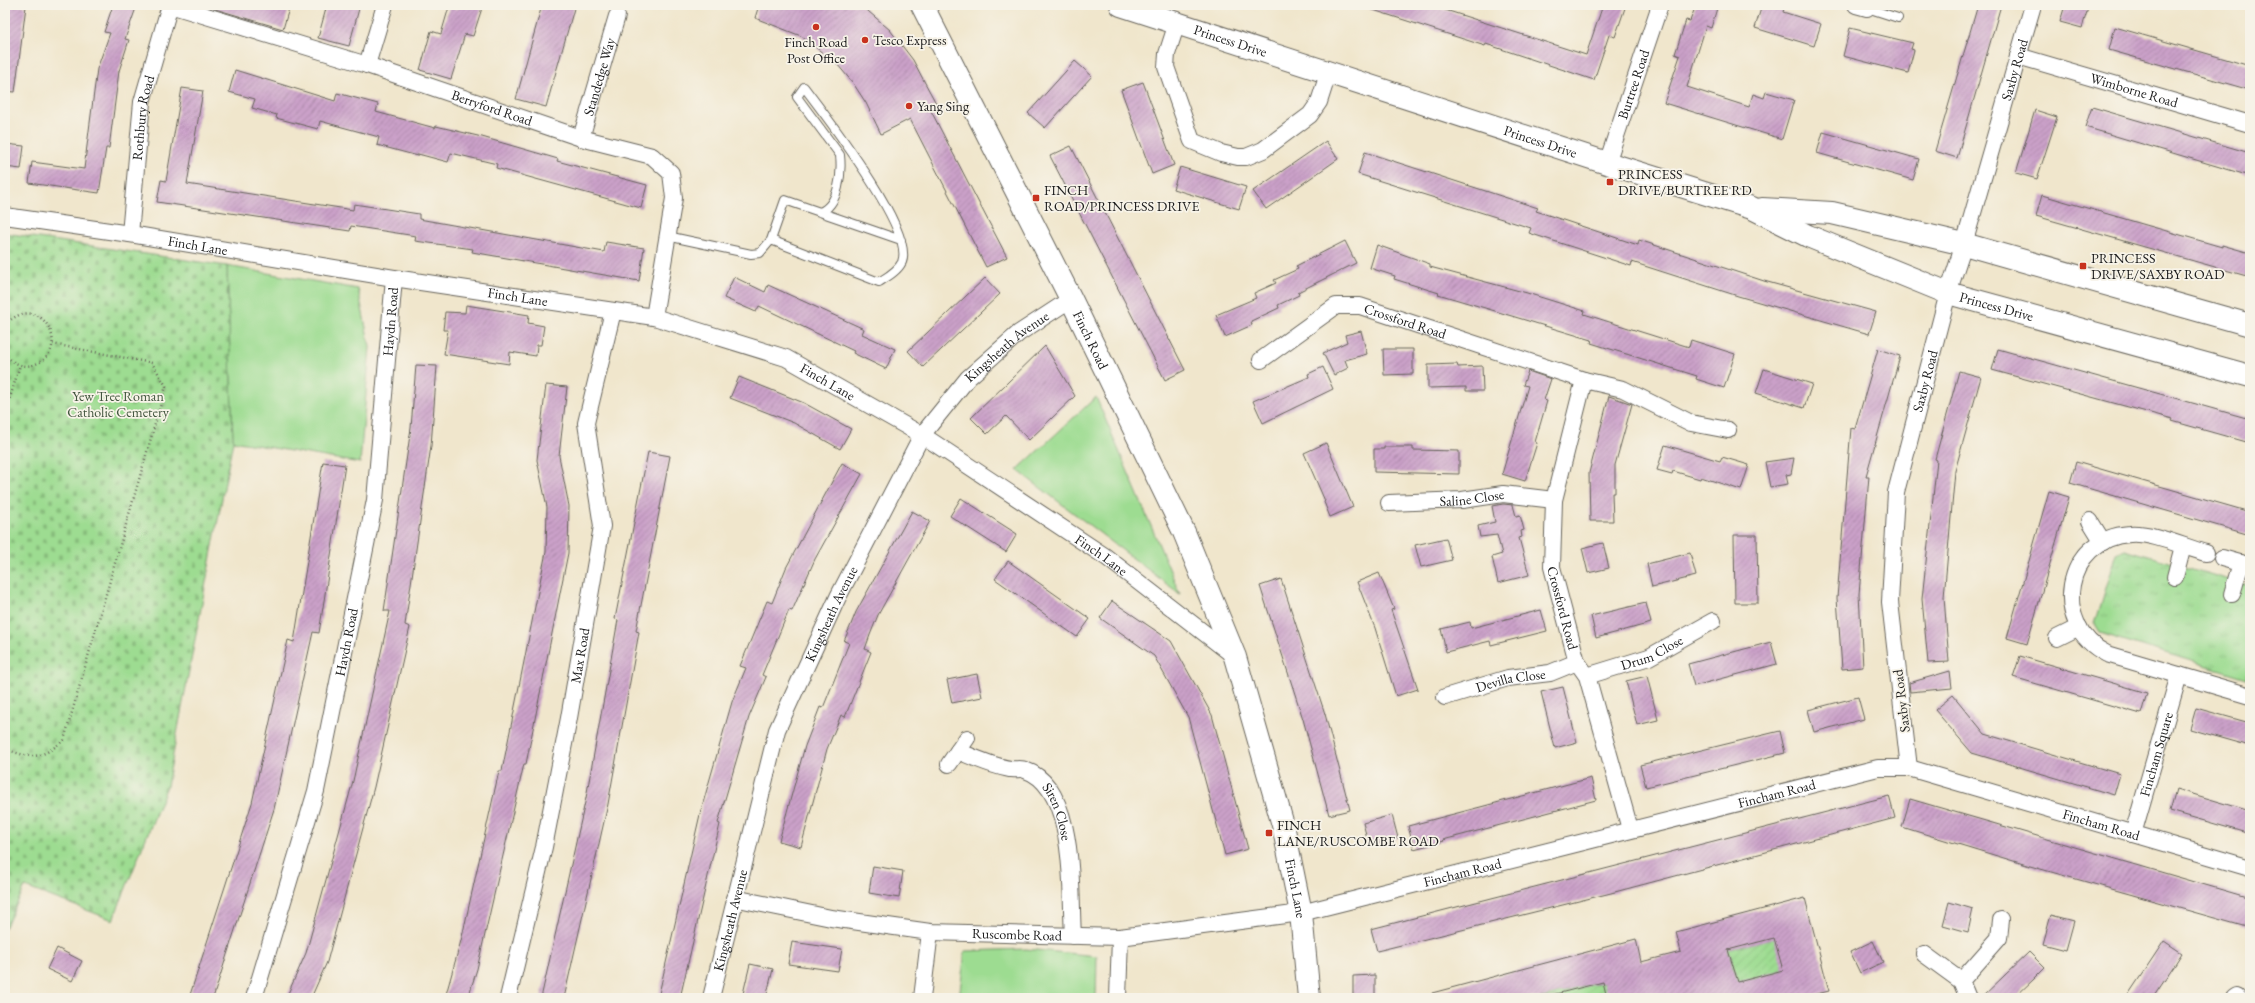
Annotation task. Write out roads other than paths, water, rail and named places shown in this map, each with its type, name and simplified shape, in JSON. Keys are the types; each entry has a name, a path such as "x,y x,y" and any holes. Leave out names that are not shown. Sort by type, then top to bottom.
{"street":[{"name":"Berryford Road","path":"170,5 367,65 581,138 652,156 671,173 674,198 654,317"},
{"name":"Rothbury Road","path":"130,234 142,102 170,5"},
{"path":"367,65 385,5"},
{"name":"Finch Road","path":"922,5 1071,300 1184,532 1235,657"},
{"name":"Finch Road","path":"935,5 935,29"},
{"name":"Princess Drive","path":"1121,5 1329,71 1607,163 1752,208 1808,236 1948,293 2250,376"},
{"name":"Burtree Road","path":"1607,163 1660,5"},
{"name":"Saxby Road","path":"1909,768 1890,602 1896,492 1948,293 1964,244 2033,5"},
{"name":"Standedge Way","path":"581,138 616,16"},
{"name":"Princess Drive","path":"1177,23 1166,61 1167,74 1192,141 1221,153 1238,157 1254,154 1304,121 1315,109 1329,71"},
{"name":"Wimborne Road","path":"2018,56 2250,124"},
{"name":"Princess Drive","path":"1752,208 1832,213 1964,244 2250,325"},
{"name":"Finch Lane","path":"5,216 130,234 394,278 654,317 786,358 922,435 1106,557 1235,657 1283,825 1301,913 1309,998"},
{"name":"Haydn Road","path":"254,998 316,791 375,500 394,278"},
{"name":"Kingsheath Avenue","path":"711,998 734,898 777,730 838,597 922,435 968,378 1019,333 1071,300"},
{"name":"Crossford Road","path":"1261,360 1336,306 1360,306 1584,380 1623,389 1691,423 1728,430"},
{"name":"Max Road","path":"508,998 544,847 569,718 602,526 586,423 613,311"},
{"name":"Crossford Road","path":"1584,380 1554,500 1552,567 1577,662 1587,676 1630,829"},
{"name":"Saline Close","path":"1389,503 1462,500 1503,494 1554,500"},
{"path":"2090,521 2103,542"},
{"path":"2206,553 2139,534 2122,535 2103,542 2082,560 2073,578 2071,597 2074,617 2079,628 2090,642 2107,654 2250,696"},
{"path":"2175,577 2183,546"},
{"path":"2222,558 2246,564 2232,594"},
{"name":"Drum Close","path":"1587,676 1649,657 1713,621"},
{"path":"2057,638 2079,628"},
{"name":"Devilla Close","path":"1444,697 1508,678 1550,672 1577,662"},
{"name":"Fincham Square","path":"2133,834 2179,675"},
{"path":"949,764 967,738"},
{"name":"Siren Close","path":"958,752 1010,770 1025,770 1044,782 1058,802 1068,839 1073,936"},
{"name":"Fincham Road","path":"1301,913 1630,829 1878,768 1909,768 2250,868"},
{"name":"Ruscombe Road","path":"734,898 831,918 930,932 1120,938 1301,913"},
{"path":"1961,981 1999,938 2001,920"},
{"path":"922,998 930,932"},
{"path":"1118,998 1120,938"},
{"path":"1924,954 1961,981 1968,998"}],"lane":[{"path":"1861,7 1898,18"},
{"path":"771,240 879,282 892,274 902,262 903,244 879,193 848,145 804,87 797,97 840,155 838,185 833,200 829,208 820,212"},
{"path":"667,236 750,254 764,250 771,240 786,200 901,240"}],"place":[{"name":"Finch Road Post Office","path":"816,27"},
{"name":"Tesco Express","path":"865,40"},
{"name":"Yang Sing","path":"909,106"},
{"name":"PRINCESS DRIVE/BURTREE RD","path":"1610,182"},
{"name":"FINCH ROAD/PRINCESS DRIVE","path":"1036,198"},
{"name":"PRINCESS DRIVE/SAXBY ROAD","path":"2083,266"},
{"name":"FINCH LANE/RUSCOMBE ROAD","path":"1269,833"}],"park label":[{"name":"Yew Tree Roman Catholic Cemetery","path":"118,404"}]}
